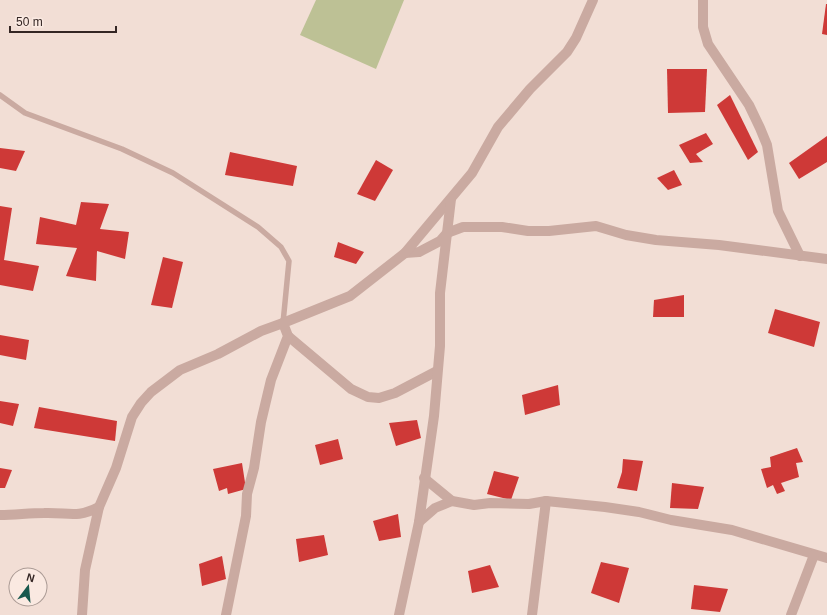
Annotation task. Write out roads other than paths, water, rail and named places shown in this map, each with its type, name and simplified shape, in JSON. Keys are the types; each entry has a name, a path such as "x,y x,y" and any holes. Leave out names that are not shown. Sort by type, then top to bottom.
{"street":[{"path":"82,615 85,570 99,507 116,468 132,417 151,392 180,370 224,351 261,331 350,296 405,253 472,173 498,127 530,88 567,52 576,38 593,0"},
{"path":"703,0 703,27 708,44 749,105 760,128 767,145 778,211 800,256"},
{"path":"399,615 419,522 424,478 434,416 440,346 440,293 451,199"},
{"path":"405,253 425,250 440,241 447,233 467,227 502,227 528,231 549,231 596,226 626,235 656,240 827,259"},
{"path":"283,323 288,336 351,389 368,397 379,398 395,393 437,371"},
{"path":"226,615 244,523 247,494 254,468 261,422 270,380 288,336"},
{"path":"424,478 452,501 474,505 490,503 528,504 546,501 632,511 671,520 732,530 827,558"},
{"path":"419,522 435,508 452,501"},
{"path":"532,615 546,501"},
{"path":"0,515 46,513 72,516 86,514 99,507"},
{"path":"791,615 814,555"}],"lane":[{"path":"0,95 25,112 122,149 174,172 258,227 281,248 289,261 283,323"}]}
